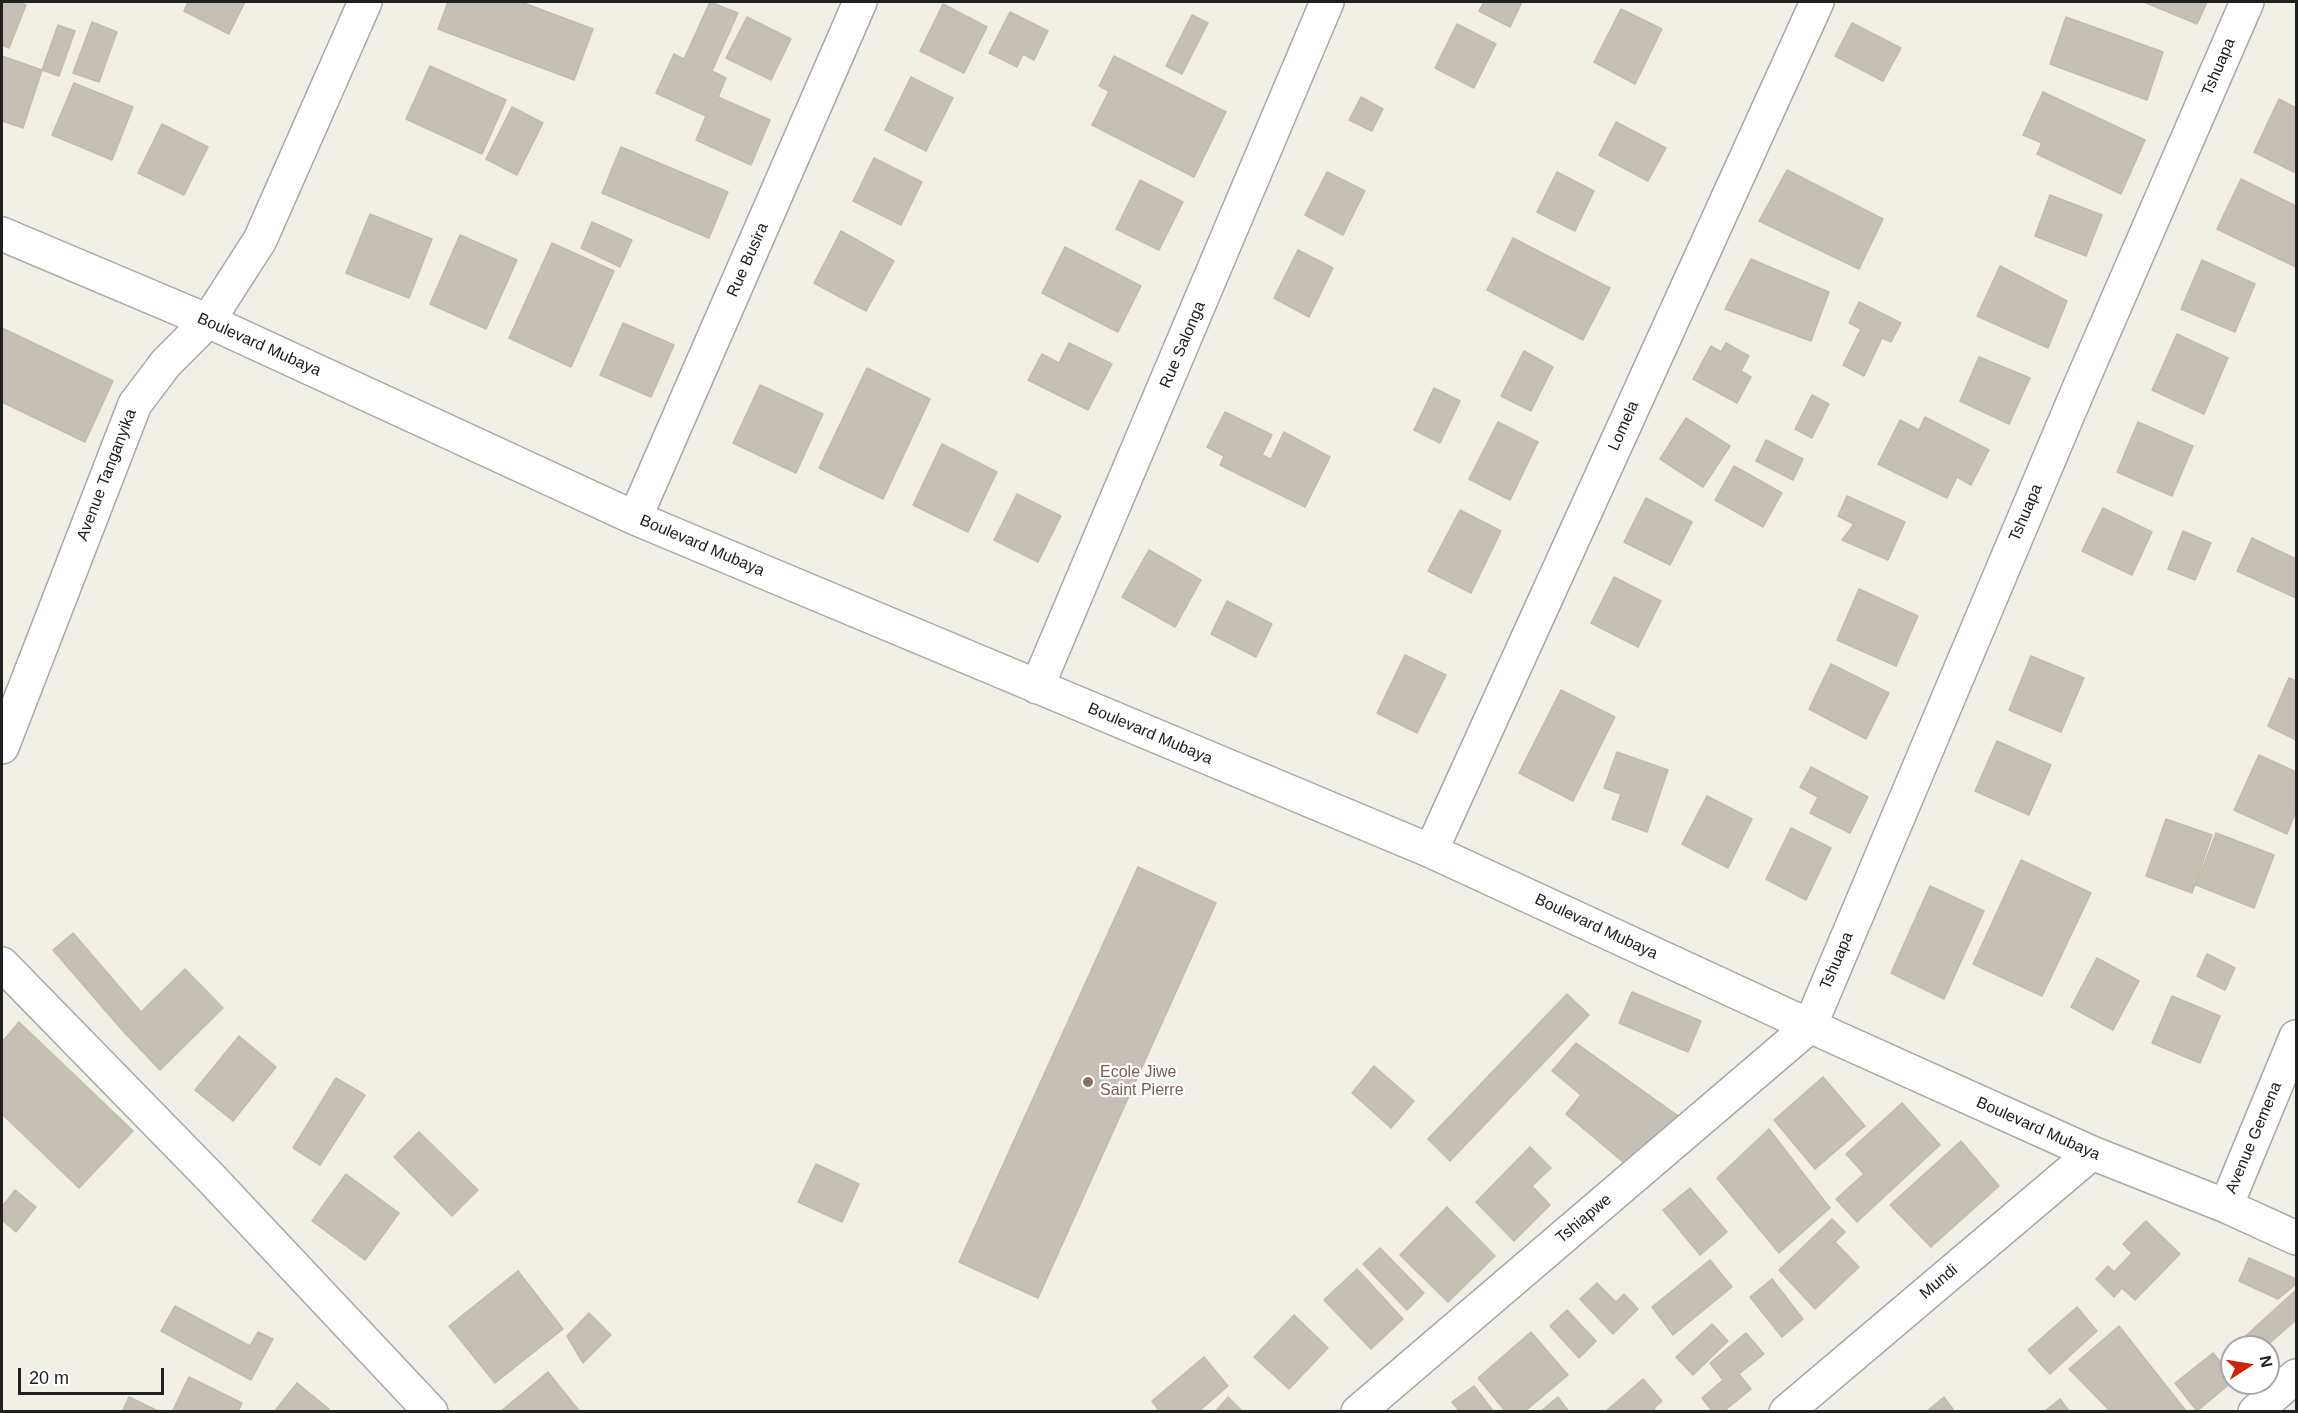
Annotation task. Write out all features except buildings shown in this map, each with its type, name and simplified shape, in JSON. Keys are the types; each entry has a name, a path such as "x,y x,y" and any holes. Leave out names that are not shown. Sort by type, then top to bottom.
{"street":[{"name":"Avenue Tanganyika","path":"2,747 135,404 166,363 208,321 260,240 364,2"},
{"name":"Rue Busira","path":"636,518 860,2"},
{"name":"Rue Salonga","path":"1037,687 1327,2"},
{"name":"Lomela","path":"1431,851 1817,2"},
{"name":"Tshuapa","path":"1810,1026 2080,386 2247,2"},
{"name":"Boulevard Mubaya","path":"2,234 208,321 636,518 1431,851 2092,1153 2226,1206 2296,1238"},
{"path":"2,964 210,1177 431,1412"},
{"name":"Tshiapwe","path":"1358,1412 1810,1026"},
{"name":"Avenue Gemena","path":"2226,1206 2296,1037"},
{"name":"Mundi","path":"1786,1412 2092,1153"},
{"path":"2255,1412 2296,1376"}],"place":[{"name":"Ecole Jiwe Saint Pierre","path":"1088,1082"}]}
